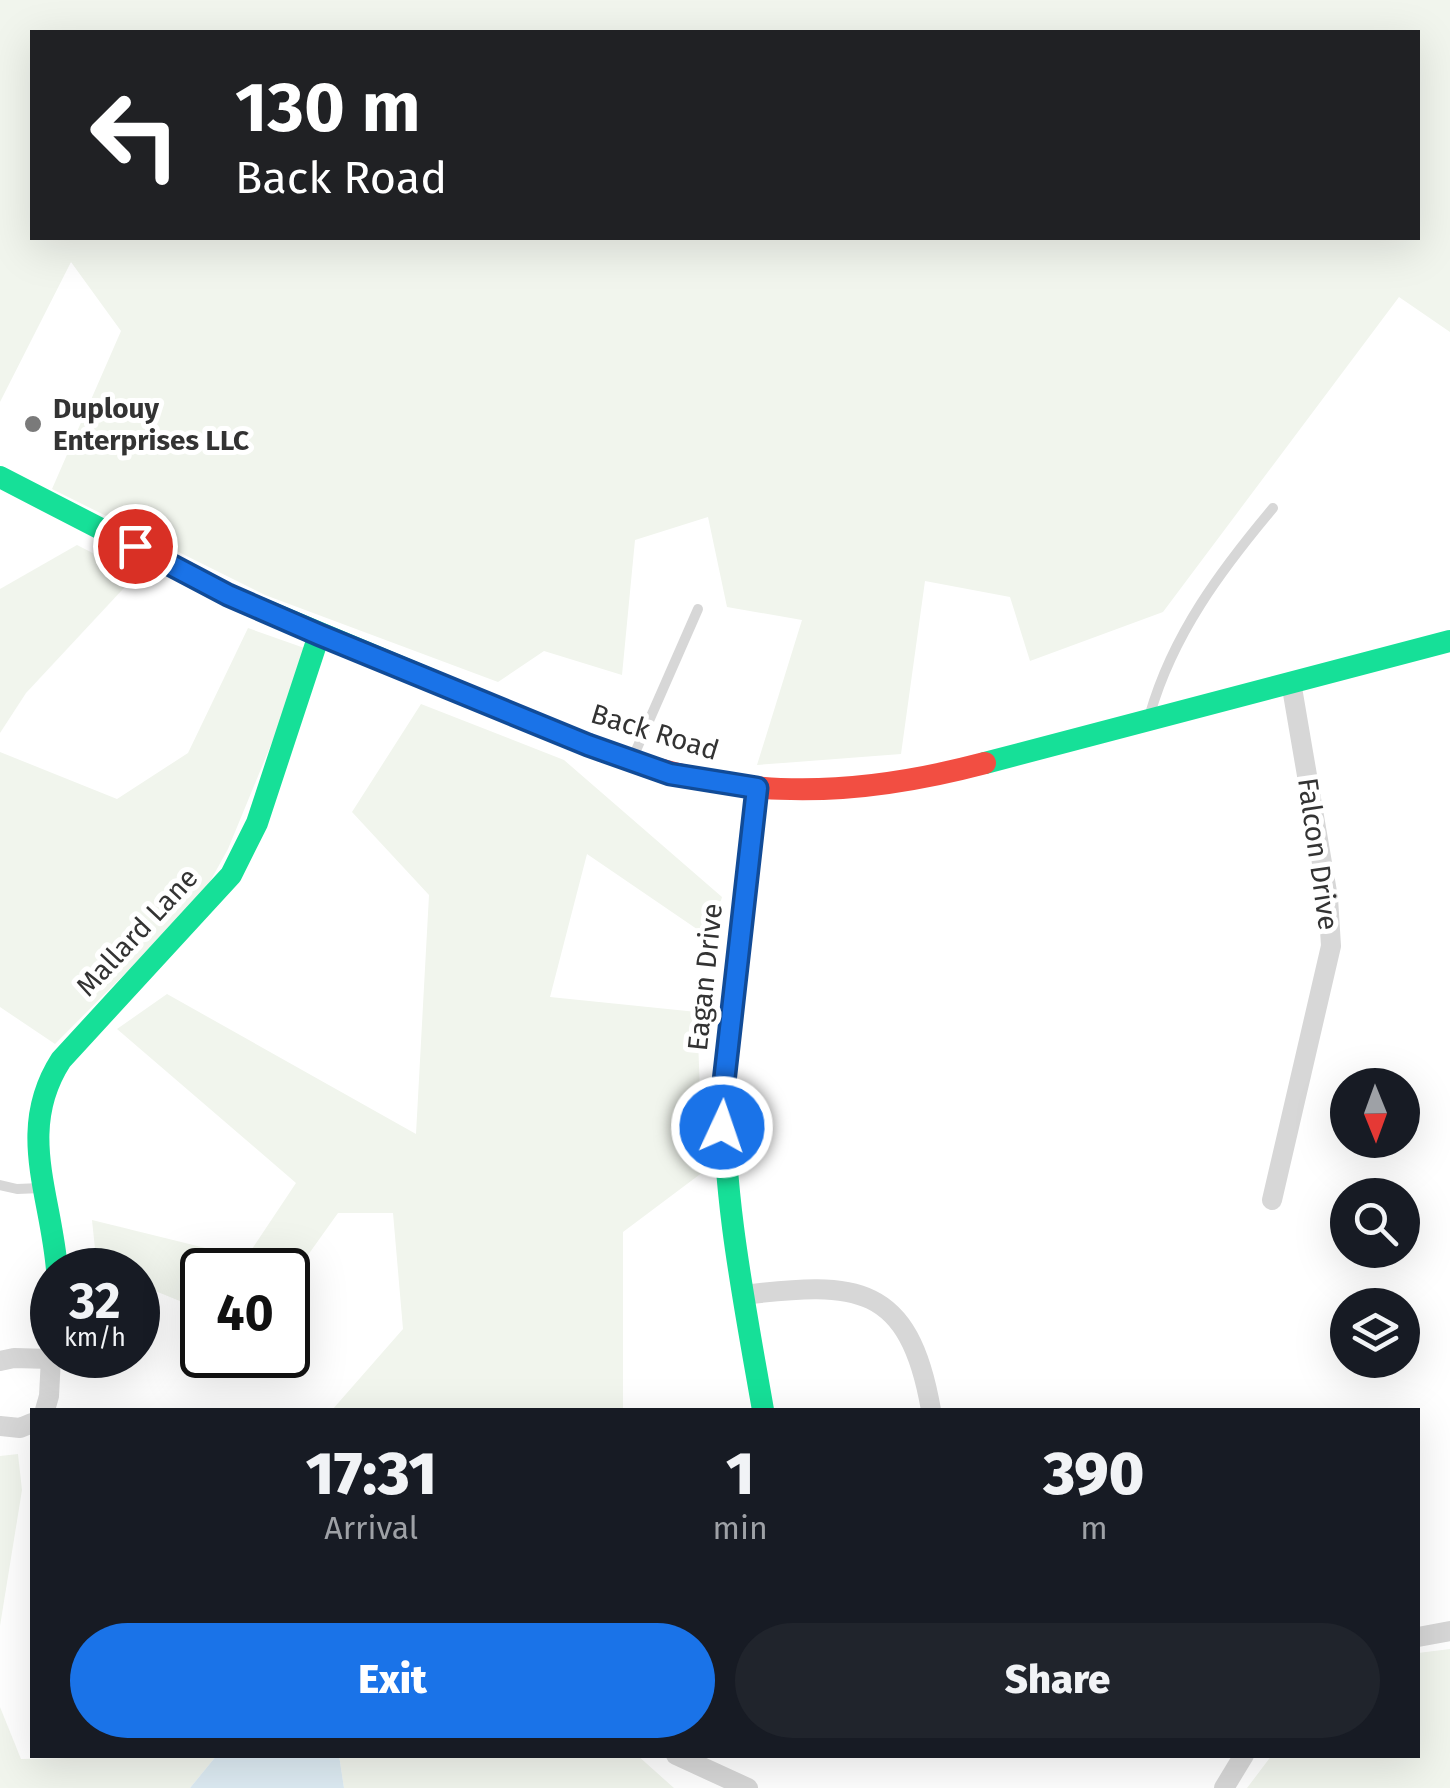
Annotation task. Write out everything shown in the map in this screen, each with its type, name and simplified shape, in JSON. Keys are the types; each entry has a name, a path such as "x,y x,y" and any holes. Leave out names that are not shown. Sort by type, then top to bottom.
{"street":[{"name":"Back Road","path":"0,477 228,595 320,635 670,774 757,788 830,791 907,782 1450,641"},
{"name":"Mallard Lane","path":"54,1248 38,1130 42,1095 50,1077 93,1024 231,875 257,822 320,635"},
{"name":"Falcon Drive","path":"1272,1200 1331,946 1328,898 1290,682"},
{"name":"Eagan Drive","path":"757,788 722,1127 743,1295 763,1408"},
{"path":"743,1295 818,1287 844,1289 875,1301 901,1324 913,1342 931,1408"},
{"path":"0,1360 30,1359"},
{"path":"46,1408 50,1378"},
{"path":"0,1426 20,1428 30,1424"},
{"path":"1420,1638 1450,1631"},
{"path":"683,1758 748,1788"},
{"path":"1224,1788 1242,1758"}],"lane":[{"path":"1149,720 1158,688 1193,614 1273,508"},
{"path":"632,760 698,610"},
{"path":"0,1185 17,1189 46,1187"}],"shaded area":[{"path":"0,0 1450,0 1450,332 1399,297 1163,612 1030,661 1010,597 925,581 901,754 757,765 802,620 727,607 708,517 635,540 622,675 544,651 498,682 265,595 52,489 121,331 71,262 0,402"},
{"path":"77,545 136,575 26,693 0,733 0,589"},
{"path":"248,628 310,650 228,849 202,896 55,1044 0,1007 0,752 117,799 188,753"},
{"path":"421,704 564,760 722,897 710,938 587,854 550,997 697,1012 703,1172 623,1232 623,1408 334,1408 403,1329 393,1213 338,1213 310,1252 310,1248 253,1248 296,1183 117,1029 167,994 416,1134 429,895 352,812"},
{"path":"92,1220 205,1248 180,1248 180,1301 160,1293 160,1248 95,1248"},
{"path":"18,1454 22,1490 0,1626 0,1456"},
{"path":"1450,1649 1450,1788 1247,1788 1270,1758 1420,1758 1420,1653"},
{"path":"0,1707 21,1759 215,1758 190,1788 0,1788"},
{"path":"215,1758 339,1758 344,1788 190,1788"},
{"path":"339,1758 640,1758 674,1788 344,1788"}],"traffic: fast":[{"path":"0,477 229,595 580,742"},
{"path":"55,1248 38,1137 48,1086 61,1060 231,875 257,823 319,635"},
{"path":"985,763 1450,641"},
{"path":"757,789 724,1082 724,1123 736,1247 763,1408"}],"traffic: jam":[{"path":"580,742 682,775 780,789 879,784 985,763"}],"place":[{"name":"Duplouy Enterprises LLC","path":"33,424"}],"route":[{"path":"135,546 228,595 588,745 670,774 757,788 722,1127"}]}
